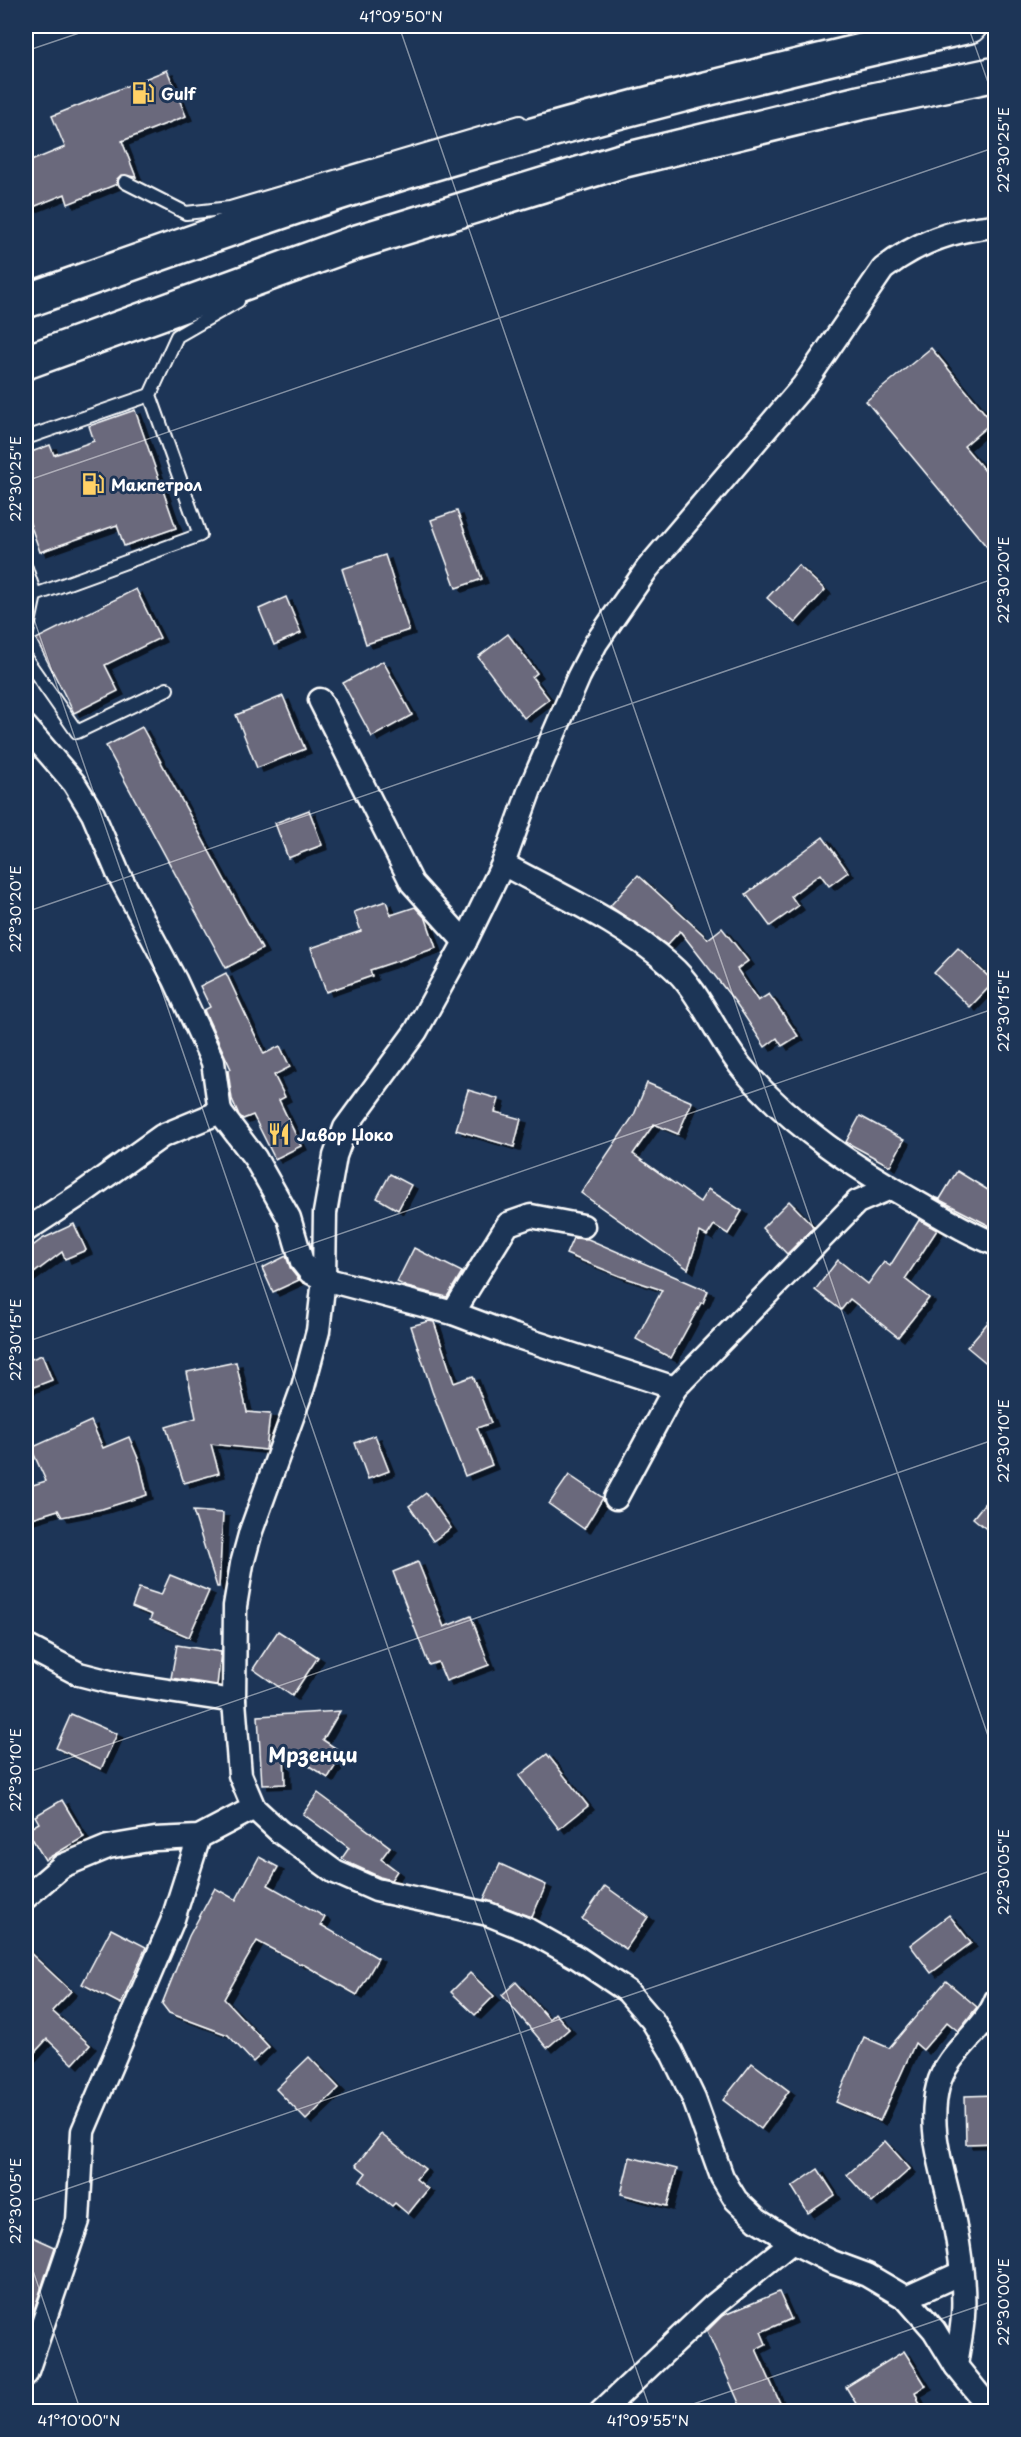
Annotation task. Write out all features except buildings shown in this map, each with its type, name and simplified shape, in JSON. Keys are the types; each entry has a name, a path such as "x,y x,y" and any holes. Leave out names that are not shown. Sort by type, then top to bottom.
{"highway":[{"path":"26,301 202,239 451,158 669,98 970,26"},
{"path":"26,362 354,243 621,161 859,102 996,74"}],"street":[{"path":"993,2412 956,2366 934,2330 906,2298 867,2274 832,2262 792,2242 757,2220 736,2200 722,2178 694,2099 671,2052 652,2020 627,1991 578,1958 528,1930 488,1914 376,1890 335,1872 280,1832 255,1808 240,1775 234,1701 235,1606 242,1564 251,1531 303,1387 318,1331 324,1279 325,1214 335,1156 345,1128 416,1031 465,942 503,864 530,789 579,676 602,634 647,569 803,386 883,269 901,255 925,242 953,232 996,226"},
{"path":"320,700 412,883 465,942"},
{"path":"26,727 74,783 93,814 118,873 175,980 213,1062 220,1112 255,1158 289,1218 302,1262 310,1272 324,1279 453,1312 509,1334 675,1388"},
{"path":"503,864 635,938 672,966 699,1002 742,1068 803,1129 890,1188 976,1236 996,1244"},
{"path":"26,1230 162,1136 220,1112"},
{"path":"616,1498 675,1388 857,1202 890,1188"},
{"path":"453,1312 507,1224 531,1216 583,1226"},
{"path":"26,1646 79,1674 110,1682 234,1701"},
{"path":"26,1897 62,1866 108,1848 155,1839 199,1837 255,1808"},
{"path":"26,2374 78,2221 83,2131 172,1922 199,1837"},
{"path":"956,2366 963,2316 961,2273 954,2220 940,2169 933,2118 938,2085 946,2067 959,2047 994,2006"},
{"path":"601,2412 713,2306 792,2242"},
{"path":"906,2298 961,2273"}],"lane":[{"path":"825,46 905,40"},
{"path":"645,168 859,102"},
{"path":"124,182 186,213 230,208 529,119"},
{"path":"35,595 200,535 150,395 177,336 285,279 341,261"},
{"path":"26,438 150,395"},
{"path":"26,568 35,595 26,637"},
{"path":"26,659 77,732 167,689"}],"place":[{"name":"Gulf","path":"143,93"},
{"name":"Макпетрол","path":"93,484"},
{"name":"Јавор Џоко","path":"279,1134"}],"district":[{"name":"Мрзенци","path":"313,1754"}]}
